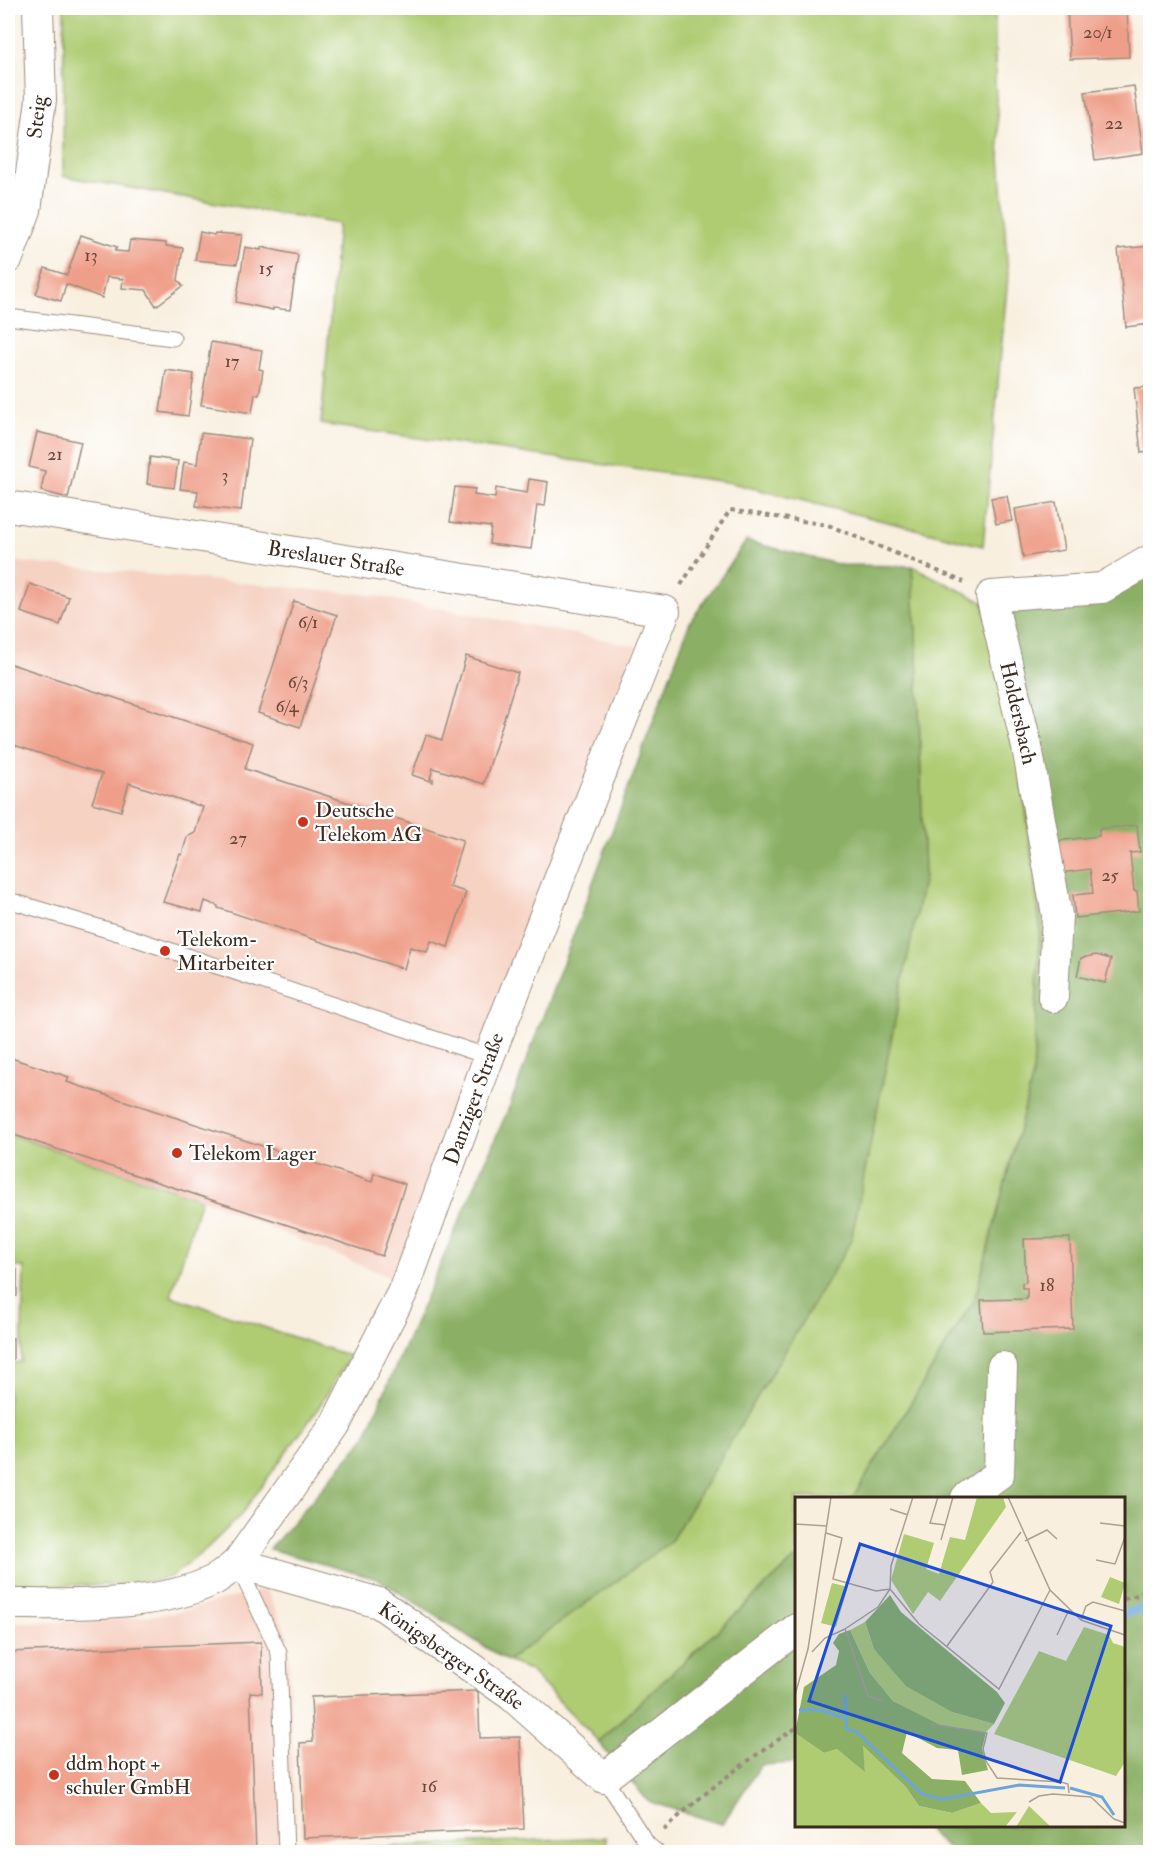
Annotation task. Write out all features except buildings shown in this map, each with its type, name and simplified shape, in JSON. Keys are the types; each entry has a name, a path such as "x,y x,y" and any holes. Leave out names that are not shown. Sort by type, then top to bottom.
{"street":[{"name":"Steig","path":"8,258 40,100 38,8"},
{"name":"Breslauer Straße","path":"8,506 664,611"},
{"path":"991,596 1102,588 1150,560"},
{"name":"Holdersbach","path":"991,596 1027,747 1057,915 1053,997"},
{"name":"Danziger Straße","path":"237,1563 335,1425 404,1288 489,1058 664,611"},
{"path":"967,1497 999,1474 1002,1367"},
{"path":"8,1604 76,1604 168,1596 214,1579 237,1563"},
{"name":"Königsberger Straße","path":"237,1563 379,1603 511,1695 604,1778"},
{"path":"604,1778 795,1630"}],"lane":[{"path":"8,317 173,338"},
{"path":"8,900 118,933 489,1058"},
{"path":"237,1563 279,1653 286,1852"},
{"path":"604,1778 652,1849"}],"path":[{"path":"664,611 730,510 828,525 954,577 991,596"},
{"path":"1125,1599 1140,1594 1150,1584"},
{"path":"652,1849 690,1806 795,1729"}],"shaded area":[{"path":"8,561 371,595 637,646 394,1279 201,1199 8,1134"},
{"path":"266,1589 288,1636 296,1852 8,1852 8,1622 94,1622 173,1613"}],"green space":[{"path":"64,8 995,8 995,81 1008,276 983,546 732,483 321,424 338,224 63,176"},
{"path":"746,541 841,565 912,566 924,876 851,1241 671,1541 507,1661 380,1580 270,1549 364,1439 510,1105 690,622"},
{"path":"912,566 983,602 1018,746 1040,926 1033,1076 975,1298 854,1497 795,1497 795,1559 598,1741 529,1670 507,1661 671,1541 924,876"},
{"path":"1150,567 1150,1852 954,1852 944,1846 925,1827 1125,1827 1125,1497 854,1497 975,1298 1033,1076 1040,926 1018,746 983,602"},
{"path":"8,1134 201,1199 171,1296 350,1356 317,1410 240,1516 205,1550 171,1577 135,1585 8,1585 8,1363 21,1362 24,1267 8,1267"},
{"path":"795,1559 795,1763 761,1765 722,1824 648,1801 598,1742"},
{"path":"606,1837 607,1852 316,1852 315,1850"}],"waterway":[{"path":"1125,1614 1150,1606"}],"place":[{"name":"Deutsche Telekom AG","path":"303,822"},
{"name":"Telekom- Mitarbeiter","path":"165,951"},
{"name":"Telekom Lager","path":"177,1153"},
{"name":"ddm hopt + schuler GmbH","path":"54,1775"}]}
